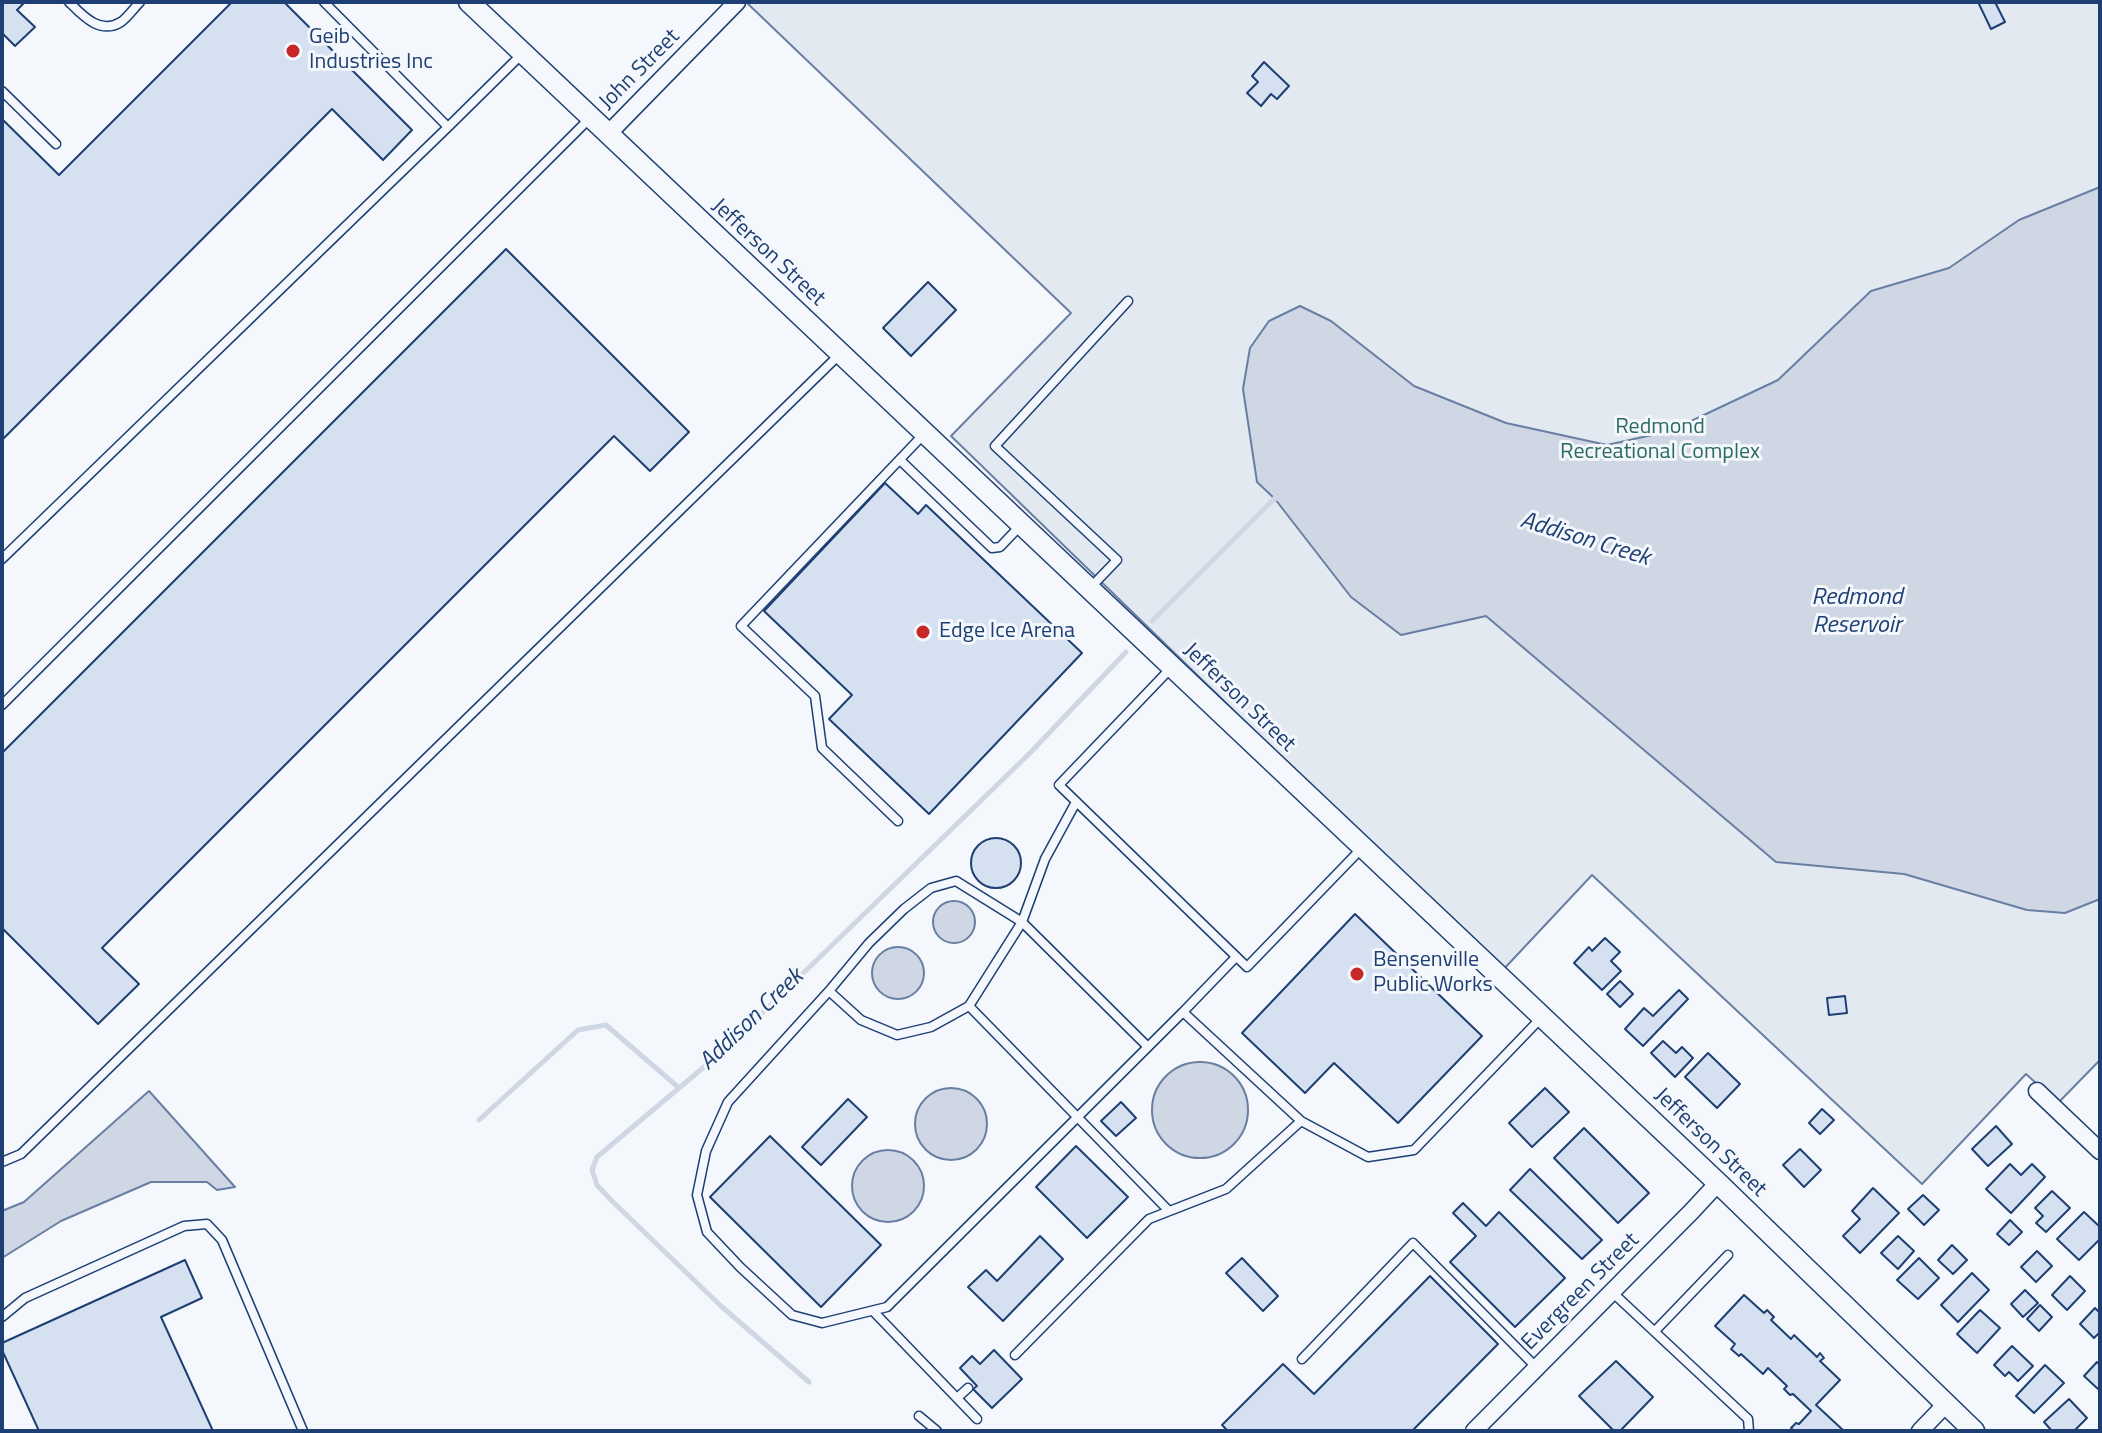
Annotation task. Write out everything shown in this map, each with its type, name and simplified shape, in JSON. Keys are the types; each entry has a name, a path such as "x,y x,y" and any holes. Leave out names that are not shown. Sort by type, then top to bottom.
{"street":[{"name":"Jefferson Street","path":"469,2 1718,1183 1974,1431"},
{"name":"John Street","path":"608,134 737,2"},
{"path":"2037,1091 2100,1151"},
{"name":"Evergreen Street","path":"1474,1431 1718,1183"},
{"path":"1920,1431 1946,1404"}],"lane":[{"path":"69,2 92,24 106,27 120,22 140,2"},
{"path":"324,2 448,127"},
{"path":"2,559 523,53"},
{"path":"2,91 56,144"},
{"path":"2,705 591,118"},
{"path":"1089,589 1117,560 995,446 1128,301"},
{"path":"2,1162 21,1154 840,354"},
{"path":"898,821 822,748 815,696 741,626 924,433"},
{"path":"900,460 992,548 1000,547 1021,525"},
{"path":"1172,668 1059,785 1236,957 1247,967 1362,848"},
{"path":"829,991 861,1020 897,1035 931,1027 969,1006 1022,922 1045,859 1076,802"},
{"path":"1148,1047 1022,922 956,881 931,888 869,943 728,1102 706,1151 697,1195 707,1232 792,1315 822,1323 887,1307 1077,1119 1183,1012 1236,957"},
{"path":"969,1006 1169,1211"},
{"path":"1183,1012 1301,1121 1368,1157 1414,1150 1542,1017"},
{"path":"1015,1355 1149,1219 1226,1189 1301,1121"},
{"path":"2,1317 25,1298 155,1239 184,1226 207,1224 222,1240 303,1431"},
{"path":"1302,1359 1413,1243 1537,1368"},
{"path":"1655,1331 1728,1255"},
{"path":"1612,1292 1748,1419 1749,1431"},
{"path":"873,1311 977,1419"},
{"path":"957,1398 968,1388"},
{"path":"919,1416 937,1431"}],"green space":[{"name":"Redmond Recreational Complex","path":"746,2 2100,2 2100,1060 2058,1103 2026,1074 1922,1184 1592,875 1502,971 951,436 1071,313"}],"water":[{"name":"Redmond Reservoir","path":"2100,187 2100,899 2065,913 2027,910 1904,874 1776,862 1486,616 1401,635 1351,597 1275,499 1257,482 1243,389 1250,348 1269,321 1300,306 1331,321 1414,386 1506,423 1607,445 1670,431 1778,380 1871,291 1949,268 2019,220"},
{"path":"954,901 969,907 975,922 969,937 954,943 939,937 933,922 939,907"},
{"path":"898,947 917,954 924,973 917,992 898,999 879,992 872,973 879,954"},
{"path":"1200,1062 1218,1066 1234,1076 1244,1092 1248,1110 1244,1128 1234,1144 1218,1154 1200,1158 1182,1154 1166,1144 1156,1128 1152,1110 1156,1092 1166,1076 1182,1066"},
{"path":"951,1088 971,1094 981,1104 987,1124 981,1144 971,1154 951,1160 931,1154 921,1144 915,1124 921,1104 931,1094"},
{"path":"149,1091 235,1187 217,1190 207,1182 151,1182 61,1221 2,1258 2,1211 24,1202"},
{"path":"888,1150 908,1156 918,1166 924,1186 918,1206 908,1216 888,1222 868,1216 858,1206 852,1186 858,1166 868,1156"}],"building":[{"path":"2,2 25,2 17,10 35,27 15,46 2,33"},
{"path":"232,2 284,2 412,130 383,160 332,109 2,440 2,119 59,175"},
{"path":"1978,2 1995,2 2005,22 1991,29"},
{"path":"1264,62 1289,86 1277,99 1271,94 1261,106 1247,93 1258,82 1252,76"},
{"path":"506,249 689,432 650,471 614,436 102,948 139,984 98,1024 2,928 2,753"},
{"path":"928,282 956,310 911,356 883,328"},
{"name":"Edge Ice Arena","path":"885,483 918,514 926,505 1082,653 929,814 829,719 852,695 764,611"},
{"path":"996,838 1014,845 1021,863 1014,881 996,888 978,881 971,863 978,845"},
{"name":"Bensenville Public Works","path":"1355,914 1482,1036 1398,1123 1334,1063 1305,1093 1242,1033"},
{"path":"1605,938 1620,952 1611,961 1621,971 1602,990 1574,963 1589,947 1592,951"},
{"path":"1620,981 1633,994 1620,1007 1607,994"},
{"path":"1679,990 1688,999 1643,1046 1625,1029 1644,1008 1653,1016"},
{"path":"1845,996 1847,1013 1829,1015 1827,998"},
{"path":"1663,1041 1676,1053 1682,1047 1693,1058 1675,1077 1651,1053"},
{"path":"1708,1053 1740,1084 1717,1108 1685,1077"},
{"path":"1545,1088 1569,1112 1532,1147 1509,1123"},
{"path":"848,1099 867,1117 821,1165 802,1147"},
{"path":"1121,1102 1136,1118 1116,1136 1101,1121"},
{"path":"1822,1109 1834,1120 1820,1134 1809,1123"},
{"path":"1996,1126 2012,1144 1988,1166 1972,1149"},
{"path":"1584,1128 1649,1193 1618,1223 1554,1158"},
{"path":"770,1136 881,1245 821,1307 710,1197"},
{"path":"1076,1146 1128,1197 1087,1238 1036,1187"},
{"path":"1800,1149 1821,1170 1804,1187 1783,1165"},
{"path":"2010,1164 2021,1175 2032,1164 2045,1177 2011,1213 1986,1189"},
{"path":"1530,1169 1602,1240 1582,1259 1510,1190"},
{"path":"1873,1188 1899,1213 1860,1253 1843,1236 1860,1219 1852,1211"},
{"path":"2052,1191 2070,1208 2046,1232 2036,1223 2043,1216 2035,1208"},
{"path":"1923,1195 1939,1210 1924,1225 1908,1209"},
{"path":"1463,1203 1486,1226 1499,1212 1565,1278 1515,1327 1450,1262 1476,1236 1453,1213"},
{"path":"2084,1212 2100,1227 2100,1239 2079,1260 2057,1239"},
{"path":"2010,1220 2022,1232 2009,1245 1997,1234"},
{"path":"1040,1236 1063,1259 1003,1321 968,1287 986,1270 997,1281"},
{"path":"1898,1236 1914,1251 1898,1269 1881,1253"},
{"path":"1952,1245 1967,1260 1953,1274 1938,1260"},
{"path":"2037,1251 2052,1266 2036,1282 2021,1267"},
{"path":"1242,1258 1278,1296 1263,1311 1226,1273"},
{"path":"1919,1258 1939,1278 1918,1299 1897,1280"},
{"path":"185,1260 202,1298 161,1317 213,1431 39,1431 2,1350 2,1343"},
{"path":"1972,1273 1989,1290 1958,1322 1941,1305"},
{"path":"1430,1276 1498,1344 1412,1431 1228,1431 1222,1425 1283,1364 1314,1394"},
{"path":"2070,1276 2085,1291 2067,1310 2052,1295"},
{"path":"2025,1290 2038,1303 2023,1317 2011,1304"},
{"path":"1744,1295 1764,1313 1767,1310 1774,1317 1771,1320 1791,1339 1794,1335 1817,1357 1820,1353 1824,1358 1820,1361 1840,1380 1816,1405 1844,1431 1794,1431 1791,1428 1811,1411 1784,1389 1787,1386 1768,1368 1763,1374 1731,1349 1735,1344 1715,1326"},
{"path":"2040,1305 2052,1317 2039,1331 2027,1319"},
{"path":"2095,1308 2100,1313 2100,1332 2094,1338 2080,1324"},
{"path":"1980,1310 2000,1328 1977,1353 1957,1334"},
{"path":"2012,1346 2033,1366 2018,1381 2009,1372 2005,1376 1994,1365"},
{"path":"994,1350 1022,1379 992,1408 973,1389 977,1386 960,1368 972,1356 980,1364"},
{"path":"1616,1361 1653,1397 1620,1431 1614,1431 1579,1396"},
{"path":"2097,1362 2100,1365 2098,1389 2084,1376"},
{"path":"2045,1365 2064,1383 2034,1413 2016,1396"},
{"path":"2069,1399 2087,1418 2074,1431 2052,1431 2044,1422"}],"waterway":[{"name":"Addison Creek","path":"1152,621 1275,498 1281,499"},
{"name":"Addison Creek","path":"809,1382 721,1306 611,1200 597,1185 592,1170 597,1157 723,1051 1030,753 1126,652"},
{"path":"479,1120 578,1030 606,1025 678,1087"}],"place":[{"name":"Geib Industries Inc","path":"293,51"},
{"name":"Edge Ice Arena","path":"923,632"},
{"name":"Bensenville Public Works","path":"1357,974"}]}
